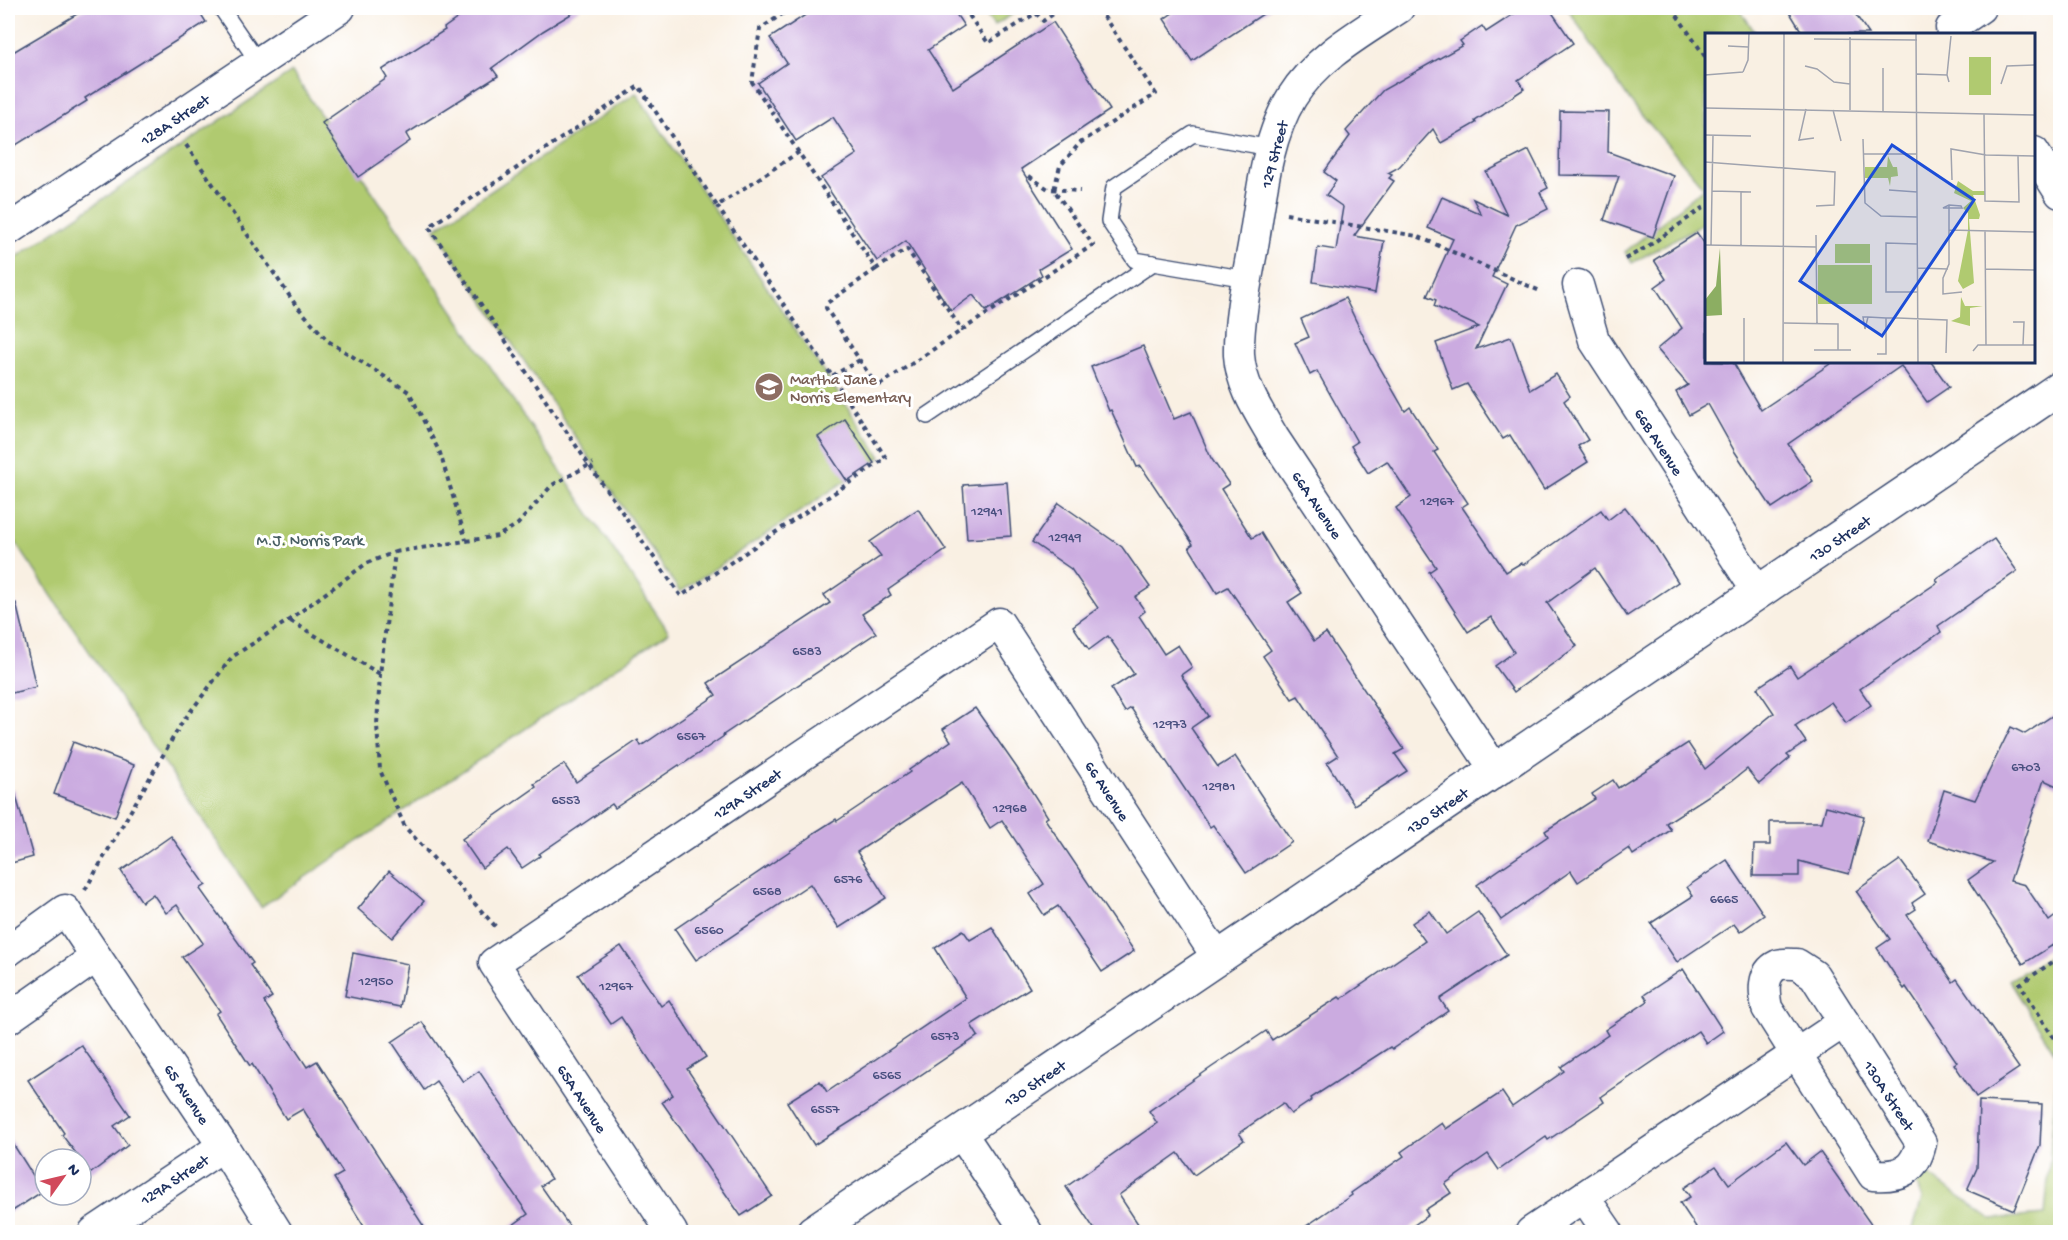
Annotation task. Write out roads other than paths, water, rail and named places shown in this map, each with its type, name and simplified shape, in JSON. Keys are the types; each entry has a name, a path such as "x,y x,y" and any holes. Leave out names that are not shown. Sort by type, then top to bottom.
{"street":[{"name":"128A Street","path":"8,230 340,8"},
{"name":"129 Street","path":"1269,211 1271,148 1278,125 1292,96 1322,62 1399,8"},
{"path":"1948,23 1980,8"},
{"path":"2035,154 2061,193"},
{"name":"66A Avenue","path":"1269,211 1247,279 1239,355 1247,388 1281,448 1495,770"},
{"name":"66B Avenue","path":"1578,285 1594,340 1757,591"},
{"name":"130 Street","path":"813,1233 2061,387"},
{"name":"129A Street","path":"505,956 999,623"},
{"name":"66 Avenue","path":"999,623 1217,957"},
{"name":"65 Avenue","path":"8,951 65,910 223,1146 277,1233"},
{"name":"65A Avenue","path":"505,956 672,1233"},
{"path":"8,1019 96,957"},
{"name":"130A Street","path":"1797,964 1814,975 1844,1022 1921,1143 1918,1156 1911,1166 1901,1173 1891,1176 1873,1174 1767,1008 1764,991 1767,975 1779,965 1797,964"},
{"path":"1531,1233 1844,1022"},
{"path":"961,1132 1027,1233"},
{"name":"129A Street","path":"94,1233 223,1146"},
{"path":"1584,1197 1608,1233"}],"lane":[{"path":"221,8 258,62"},
{"path":"1247,279 1135,260 1109,221 1114,187 1193,134 1271,148"},
{"path":"927,417 1153,263"}],"place":[{"name":"Martha Jane Norris Elementary","path":"769,387"}],"park label":[{"name":"M.J. Norris Park","path":"310,539"}]}
